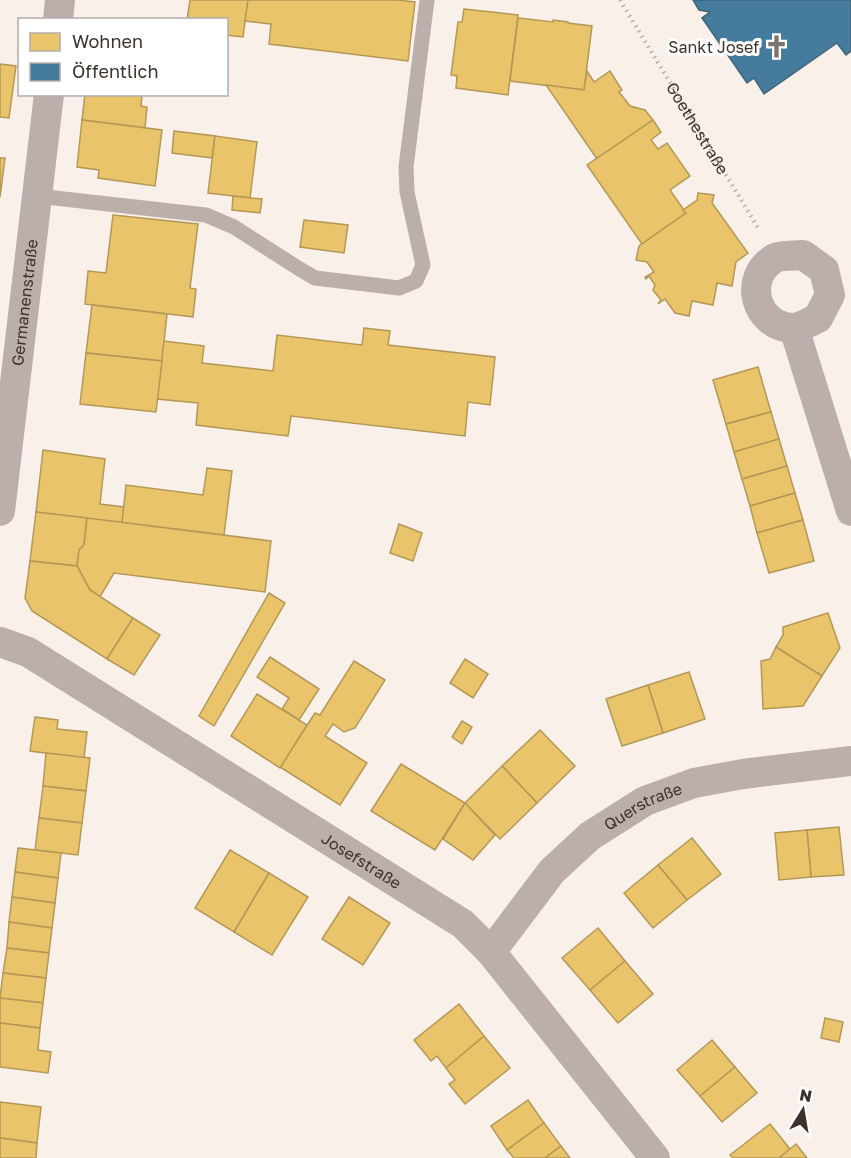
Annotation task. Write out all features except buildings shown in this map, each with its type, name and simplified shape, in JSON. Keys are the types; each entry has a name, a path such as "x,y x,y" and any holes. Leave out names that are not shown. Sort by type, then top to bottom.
{"street":[{"path":"58,18 60,0"},
{"name":"Germanenstraße","path":"0,511 49,96"},
{"path":"802,255 824,270 830,295 818,318 794,328 774,324 760,309 755,290 761,270 776,257 802,255"},
{"path":"794,328 851,511"},
{"name":"Josefstraße","path":"0,642 28,652 463,924 490,952 655,1158"},
{"name":"Querstraße","path":"490,952 552,871 590,836 645,801 694,783 743,774 851,761"}],"lane":[{"path":"37,196 206,215 234,227 315,278 399,288 416,281 423,265 406,192 406,167 427,0"}],"path":[{"name":"Goethestraße","path":"620,0 776,257"}],"place":[{"name":"Sankt Josef","path":"777,47"}]}
